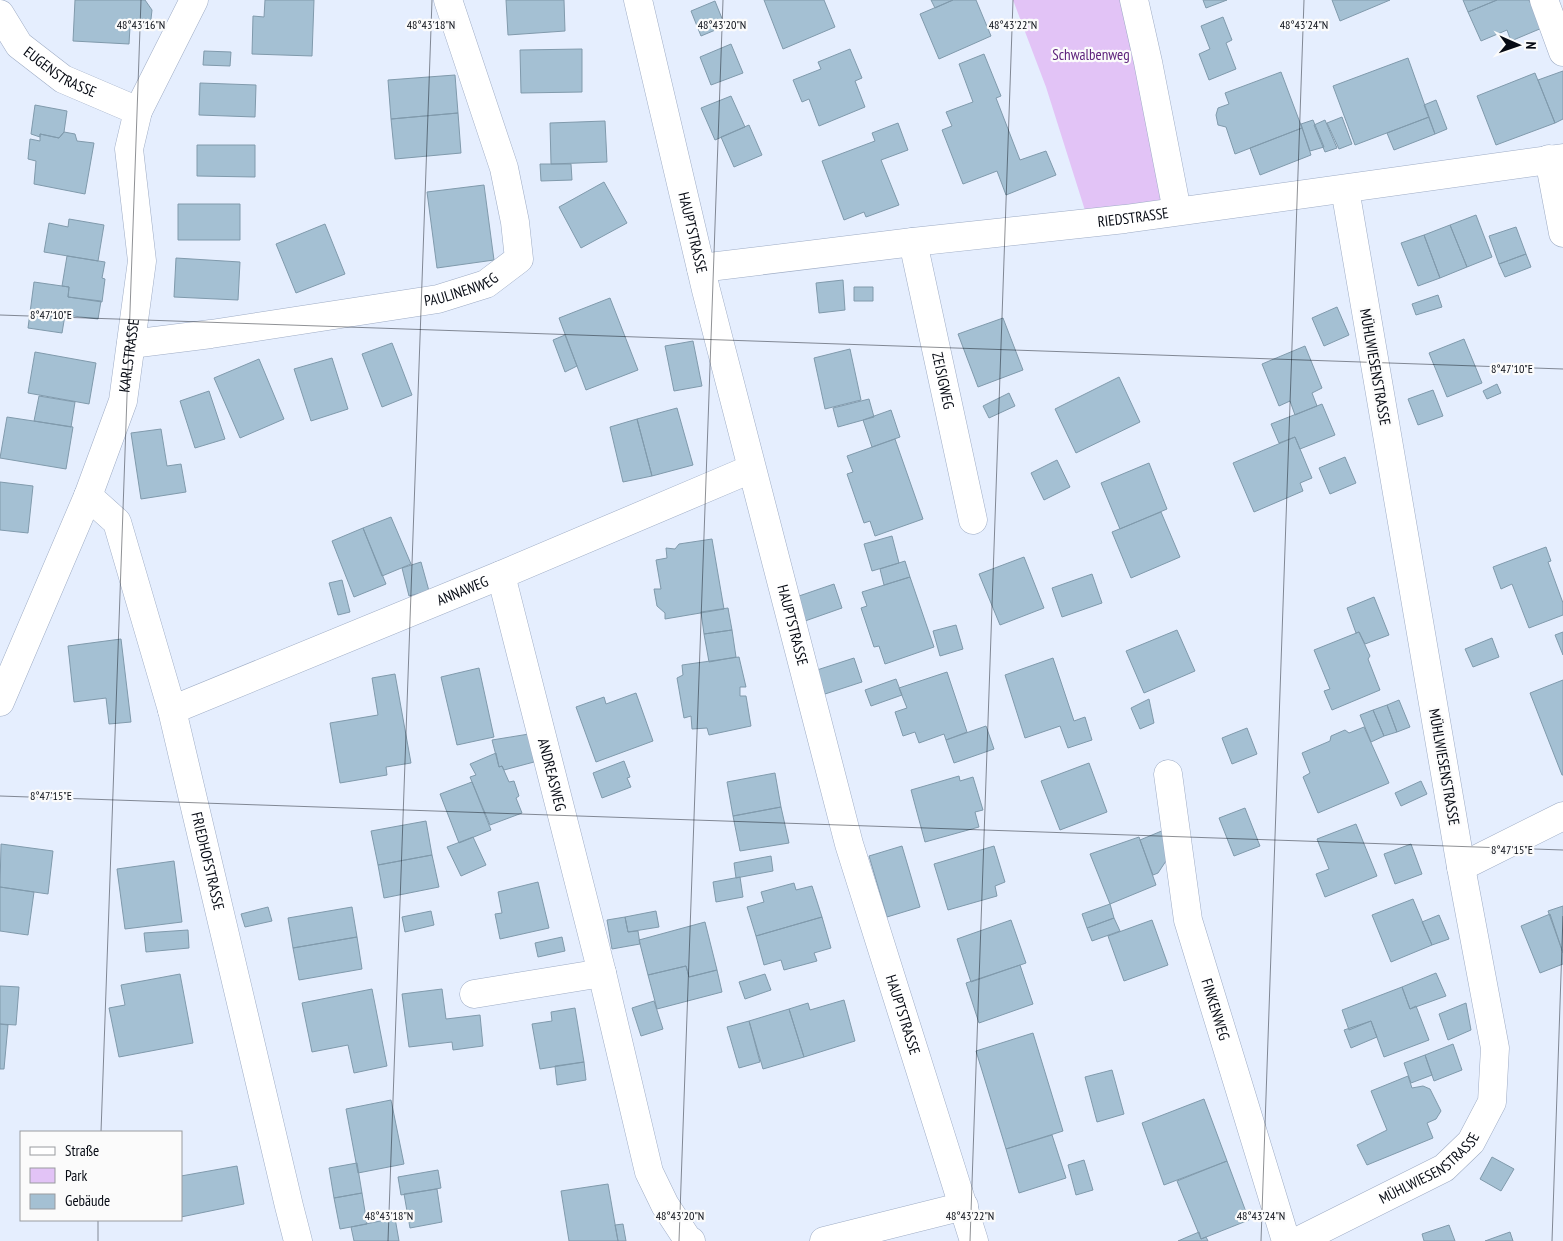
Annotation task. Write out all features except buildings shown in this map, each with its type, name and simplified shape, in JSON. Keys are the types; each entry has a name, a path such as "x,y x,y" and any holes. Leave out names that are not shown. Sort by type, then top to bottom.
{"street":[{"name":"KARLSTRASSE","path":"0,702 88,496 123,401 142,261 130,149 138,111 194,0"},
{"name":"PAULINENWEG","path":"131,344 211,334 438,299 486,284 519,259 515,222 504,168 448,0"},
{"name":"HAUPTSTRASSE","path":"638,0 701,268 751,469 849,844 974,1241"},
{"path":"1134,0 1177,210"},
{"path":"1544,0 1563,52"},
{"name":"EUGENSTRASSE","path":"0,14 20,45 63,79 138,111"},
{"name":"RIEDSTRASSE","path":"701,268 1125,219 1177,210 1345,189 1556,158"},
{"path":"1556,158 1563,233"},
{"name":"MÜHLWIESENSTRASSE","path":"1298,1241 1444,1168 1471,1142 1492,1102 1495,1048 1461,867 1345,189"},
{"name":"ZEISIGWEG","path":"913,242 973,520"},
{"name":"ANNAWEG","path":"172,710 501,576 751,469"},
{"name":"FRIEDHOFSTRASSE","path":"88,496 118,522 172,710 298,1241"},
{"name":"ANDREASWEG","path":"501,576 602,974 649,1172 665,1205 688,1240 691,1241"},
{"name":"FINKENWEG","path":"1168,774 1188,920 1286,1241"},
{"path":"1461,867 1563,816"},
{"path":"474,994 602,974"},
{"path":"824,1241 964,1206"}],"green space":[{"name":"Schwalbenweg","path":"1013,0 1134,0 1177,211 1089,223 1046,87"}]}
